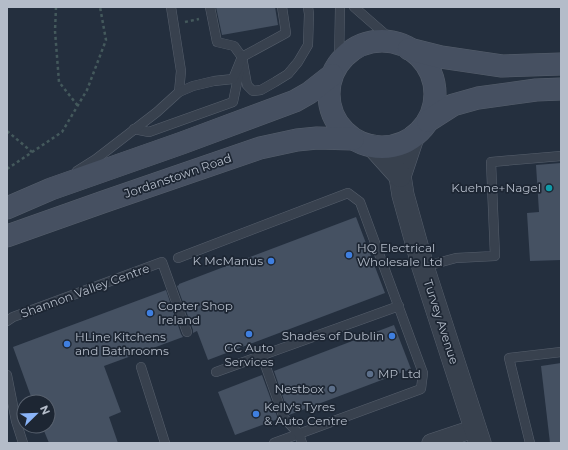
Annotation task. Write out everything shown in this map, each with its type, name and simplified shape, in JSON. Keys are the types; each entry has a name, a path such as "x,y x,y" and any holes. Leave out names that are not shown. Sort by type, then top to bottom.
{"main road":[{"path":"7,208 51,189 295,101 309,93 336,69 350,52 362,45 377,41 402,45 441,57 502,66 561,64"},
{"path":"336,69 329,91 331,109 339,126 353,139 373,146 392,146 407,141 421,130 428,121 434,104 435,88 430,72 421,59 402,45"},
{"path":"428,121 453,105 478,98 536,90 561,89"},
{"name":"Jordanstown Road","path":"7,236 260,148 297,140 317,138 353,139"}],"street":[{"name":"Turvey Avenue","path":"413,137 400,176 403,195 423,267 478,436"},
{"path":"373,146 400,176"},
{"path":"431,443 478,436"}],"lane":[{"path":"171,7 182,71 179,92"},
{"path":"210,7 217,42 234,46 242,57 247,85 253,91 261,90 288,74 298,62 308,45 308,7"},
{"path":"51,189 96,158 157,112 179,92 193,86 233,79 242,57 286,33 282,7"},
{"path":"336,69 340,7"},
{"path":"354,7 402,45"},
{"path":"134,129 149,132 233,102 242,57"},
{"path":"423,267 456,258 495,256 491,162 561,156"},
{"path":"178,258 348,193 360,202 423,373 421,388 274,443"},
{"name":"Shannon Valley Centre","path":"7,321 13,317 162,262 187,332"},
{"path":"216,372 399,306"},
{"path":"530,443 509,358 561,352"},
{"path":"262,356 284,418 299,434 302,443"},
{"path":"140,367 166,443"},
{"path":"7,375 16,421 23,443"}],"path":[{"path":"56,7 55,31 59,82 78,106"},
{"path":"7,169 62,132 78,106 87,90 106,40 100,7"},
{"path":"174,24 212,17"},
{"path":"7,131 32,152"}],"building":[{"path":"216,7 275,7 278,25 222,35"},
{"name":"Kuehne+Nagel","path":"561,163 561,260 530,261 527,213 539,212 536,165"},
{"path":"356,217 385,293 208,360 197,331 193,333 177,286 179,284"},
{"path":"166,290 183,337 104,366 121,412 109,417 118,443 49,443 45,434 56,434 56,394 30,394 13,347"},
{"path":"394,325 411,369 289,415 274,371"},
{"path":"561,363 561,443 550,443 541,366"},
{"path":"262,375 278,419 235,435 218,392"}],"place":[{"name":"Kuehne+Nagel","path":"549,188"},
{"name":"HQ Electrical Wholesale Ltd","path":"349,255"},
{"name":"K McManus","path":"271,261"},
{"name":"Copter Shop Ireland","path":"150,313"},
{"name":"GC Auto Services","path":"249,334"},
{"name":"Shades of Dublin","path":"392,336"},
{"name":"HLine Kitchens and Bathrooms","path":"67,344"},
{"name":"MP Ltd","path":"370,374"},
{"name":"Nestbox","path":"332,389"},
{"name":"Kelly's Tyres & Auto Centre","path":"256,414"}]}
